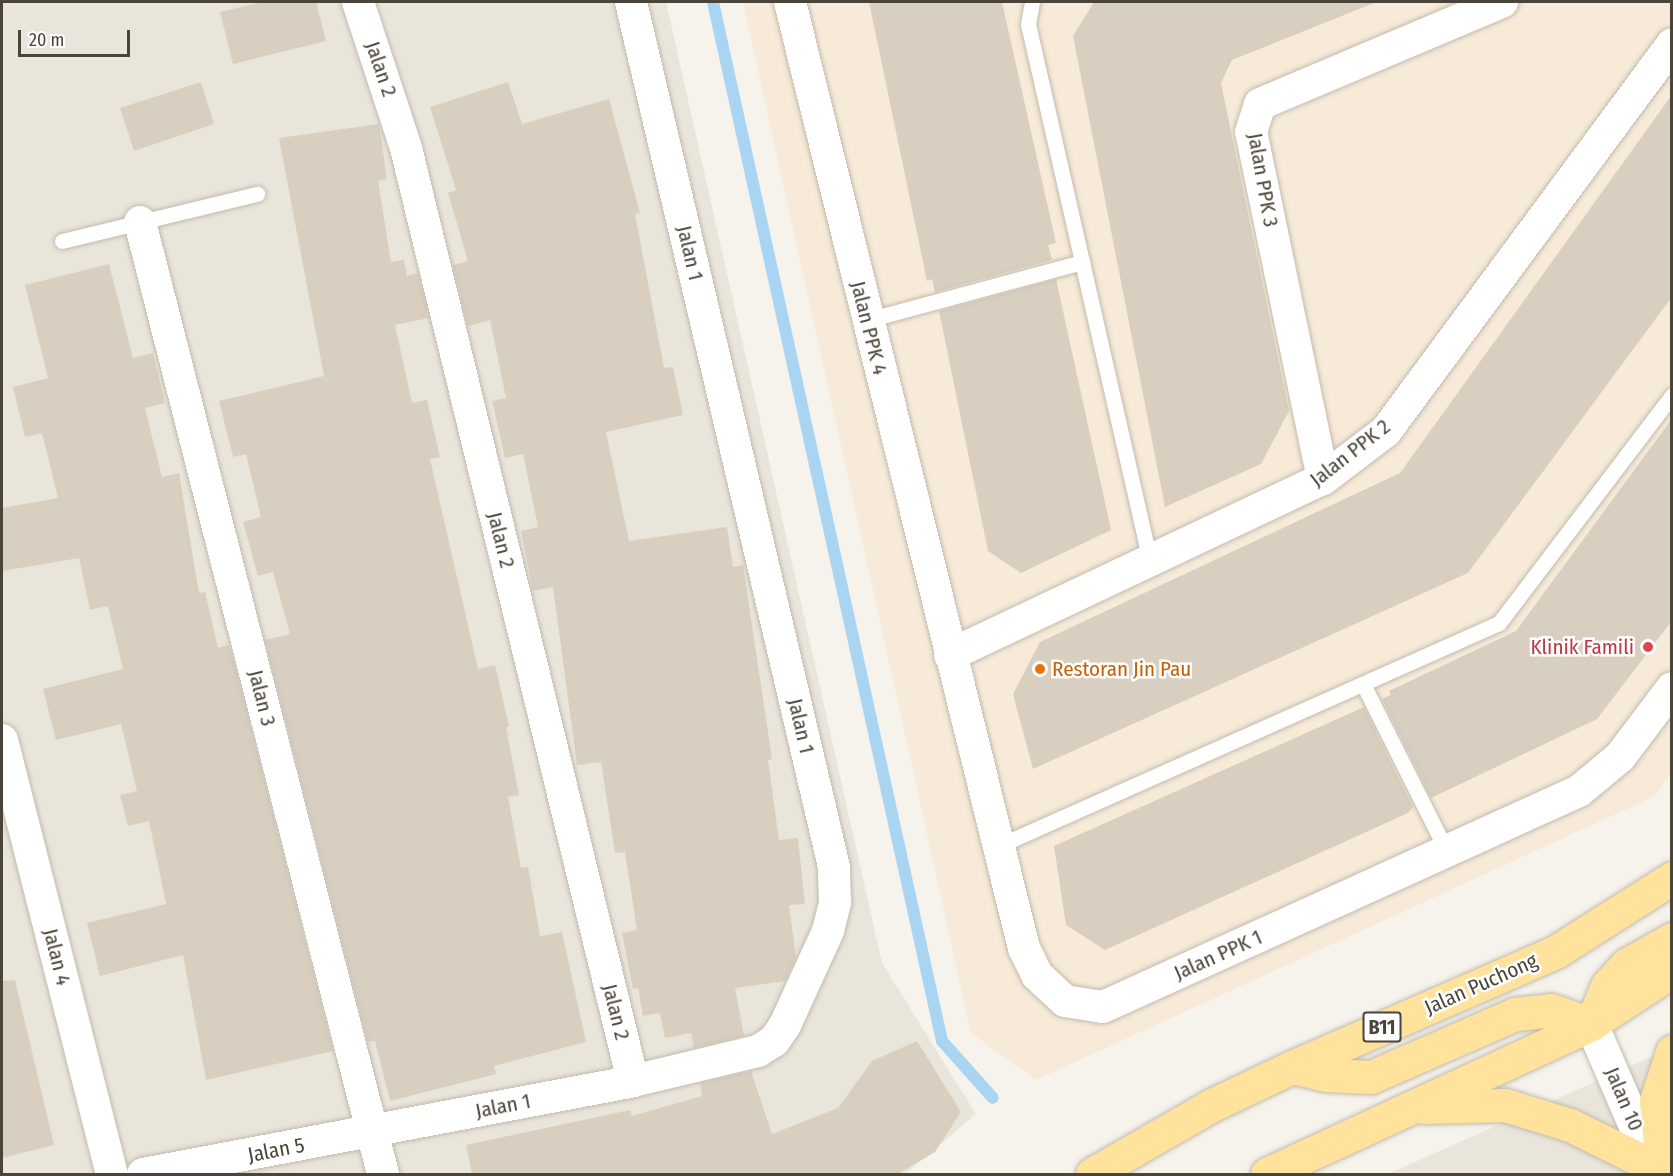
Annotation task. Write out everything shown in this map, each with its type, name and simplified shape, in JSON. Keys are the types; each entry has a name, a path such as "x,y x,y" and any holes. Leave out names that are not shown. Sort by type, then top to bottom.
{"main road":[{"name":"Jalan Puchong","path":"1092,1174 1212,1105 1292,1067 1557,951 1671,878"},
{"path":"1591,1024 1607,986 1626,965 1671,939"},
{"path":"1267,1174 1364,1126 1591,1024 1671,971"},
{"path":"1292,1067 1326,1075 1371,1077 1515,1014 1551,1010 1591,1024"},
{"path":"1364,1126 1433,1104 1505,1106 1570,1125 1657,1172 1656,1101 1671,1052"}],"street":[{"name":"Jalan 2","path":"358,2 406,148 633,1081"},
{"name":"Jalan 1","path":"374,1132 633,1081 758,1052 774,1041 828,931 835,902 834,867 631,2"},
{"name":"Jalan PPK 4","path":"790,2 950,655"},
{"name":"Jalan PPK 3","path":"1323,479 1251,132 1260,104 1502,2"},
{"name":"Jalan PPK 2","path":"950,655 1323,479 1386,430 1671,44"},
{"name":"Jalan 3","path":"140,222 383,1174"},
{"name":"Jalan PPK 1","path":"950,655 1024,948 1037,975 1065,1001 1103,1007 1579,791 1620,757 1671,688"},
{"name":"Jalan 4","path":"2,740 112,1174"},
{"name":"Jalan 10","path":"1591,1024 1657,1172"},
{"name":"Jalan 5","path":"143,1174 374,1132"}],"lane":[{"path":"1032,2 1028,24 1150,561"},
{"path":"62,241 256,194"},
{"path":"867,320 1082,262"},
{"path":"998,846 1499,623 1671,395"},
{"path":"1363,684 1447,852"}],"shaded area":[{"path":"2,2 666,2 882,963 976,1114 905,1174 2,1174"},
{"path":"743,2 1671,2 1672,772 1655,796 1036,1080 971,1033"},
{"path":"1671,1048 1671,1174 1388,1174"}],"building":[{"path":"262,2 316,2 326,41 233,64 220,12"},
{"path":"869,2 1002,2 1056,243 1048,245 1052,260 935,292 932,279 927,281"},
{"path":"1094,2 1374,3 1232,60 1221,83 1289,411 1261,464 1165,507 1073,36"},
{"path":"201,82 214,124 134,151 120,108"},
{"path":"508,82 522,124 609,99 640,213 635,214 664,368 673,367 683,415 606,432 629,541 727,527 733,567 743,565 772,759 768,760 779,840 798,838 805,904 789,905 796,958 785,981 735,988 744,1036 694,1048 691,1033 665,1038 660,1013 643,1016 638,988 633,989 622,933 637,930 625,852 615,853 601,762 577,765 553,587 533,591 521,531 538,527 523,454 505,458 492,401 506,398 490,320 468,326 453,265 468,261 448,193 456,190 430,107"},
{"path":"1671,96 1671,298 1468,573 1033,769 1013,694 1040,642 1400,473"},
{"path":"379,124 387,179 378,181 391,262 404,260 407,276 418,273 429,318 395,325 412,403 427,400 440,457 430,459 478,669 495,665 509,726 506,727 519,795 508,797 521,868 528,867 540,936 562,932 586,1042 494,1066 496,1074 390,1101 375,1041 368,1042 265,640 290,634 273,572 258,576 243,522 261,517 246,454 233,457 219,401 324,376 279,138"},
{"path":"109,264 133,358 153,353 165,403 145,408 162,477 179,473 199,593 205,592 218,648 228,645 231,650 333,1051 206,1080 183,955 100,976 87,923 166,904 149,821 128,826 120,795 137,791 121,724 56,740 43,689 123,669 108,606 90,610 79,558 2,571 2,508 58,498 42,433 25,437 13,387 48,378 25,285"},
{"path":"1056,279 1111,530 1021,573 988,551 939,311"},
{"path":"1671,420 1671,622 1597,719 1431,798 1382,699 1391,695 1389,691 1516,631"},
{"path":"1364,707 1413,807 1408,813 1105,950 1066,925 1054,846"},
{"path":"15,980 54,1145 2,1158 2,981"},
{"path":"917,1041 961,1112 935,1152 898,1174 472,1174 466,1145 630,1110 632,1116 702,1096 700,1083 751,1071 772,1134 838,1108 872,1061"}],"waterway":[{"path":"713,2 942,1041 993,1098"}],"place":[{"name":"Klinik Famili","path":"1648,647"},
{"name":"Restoran Jin Pau","path":"1040,669"}]}
